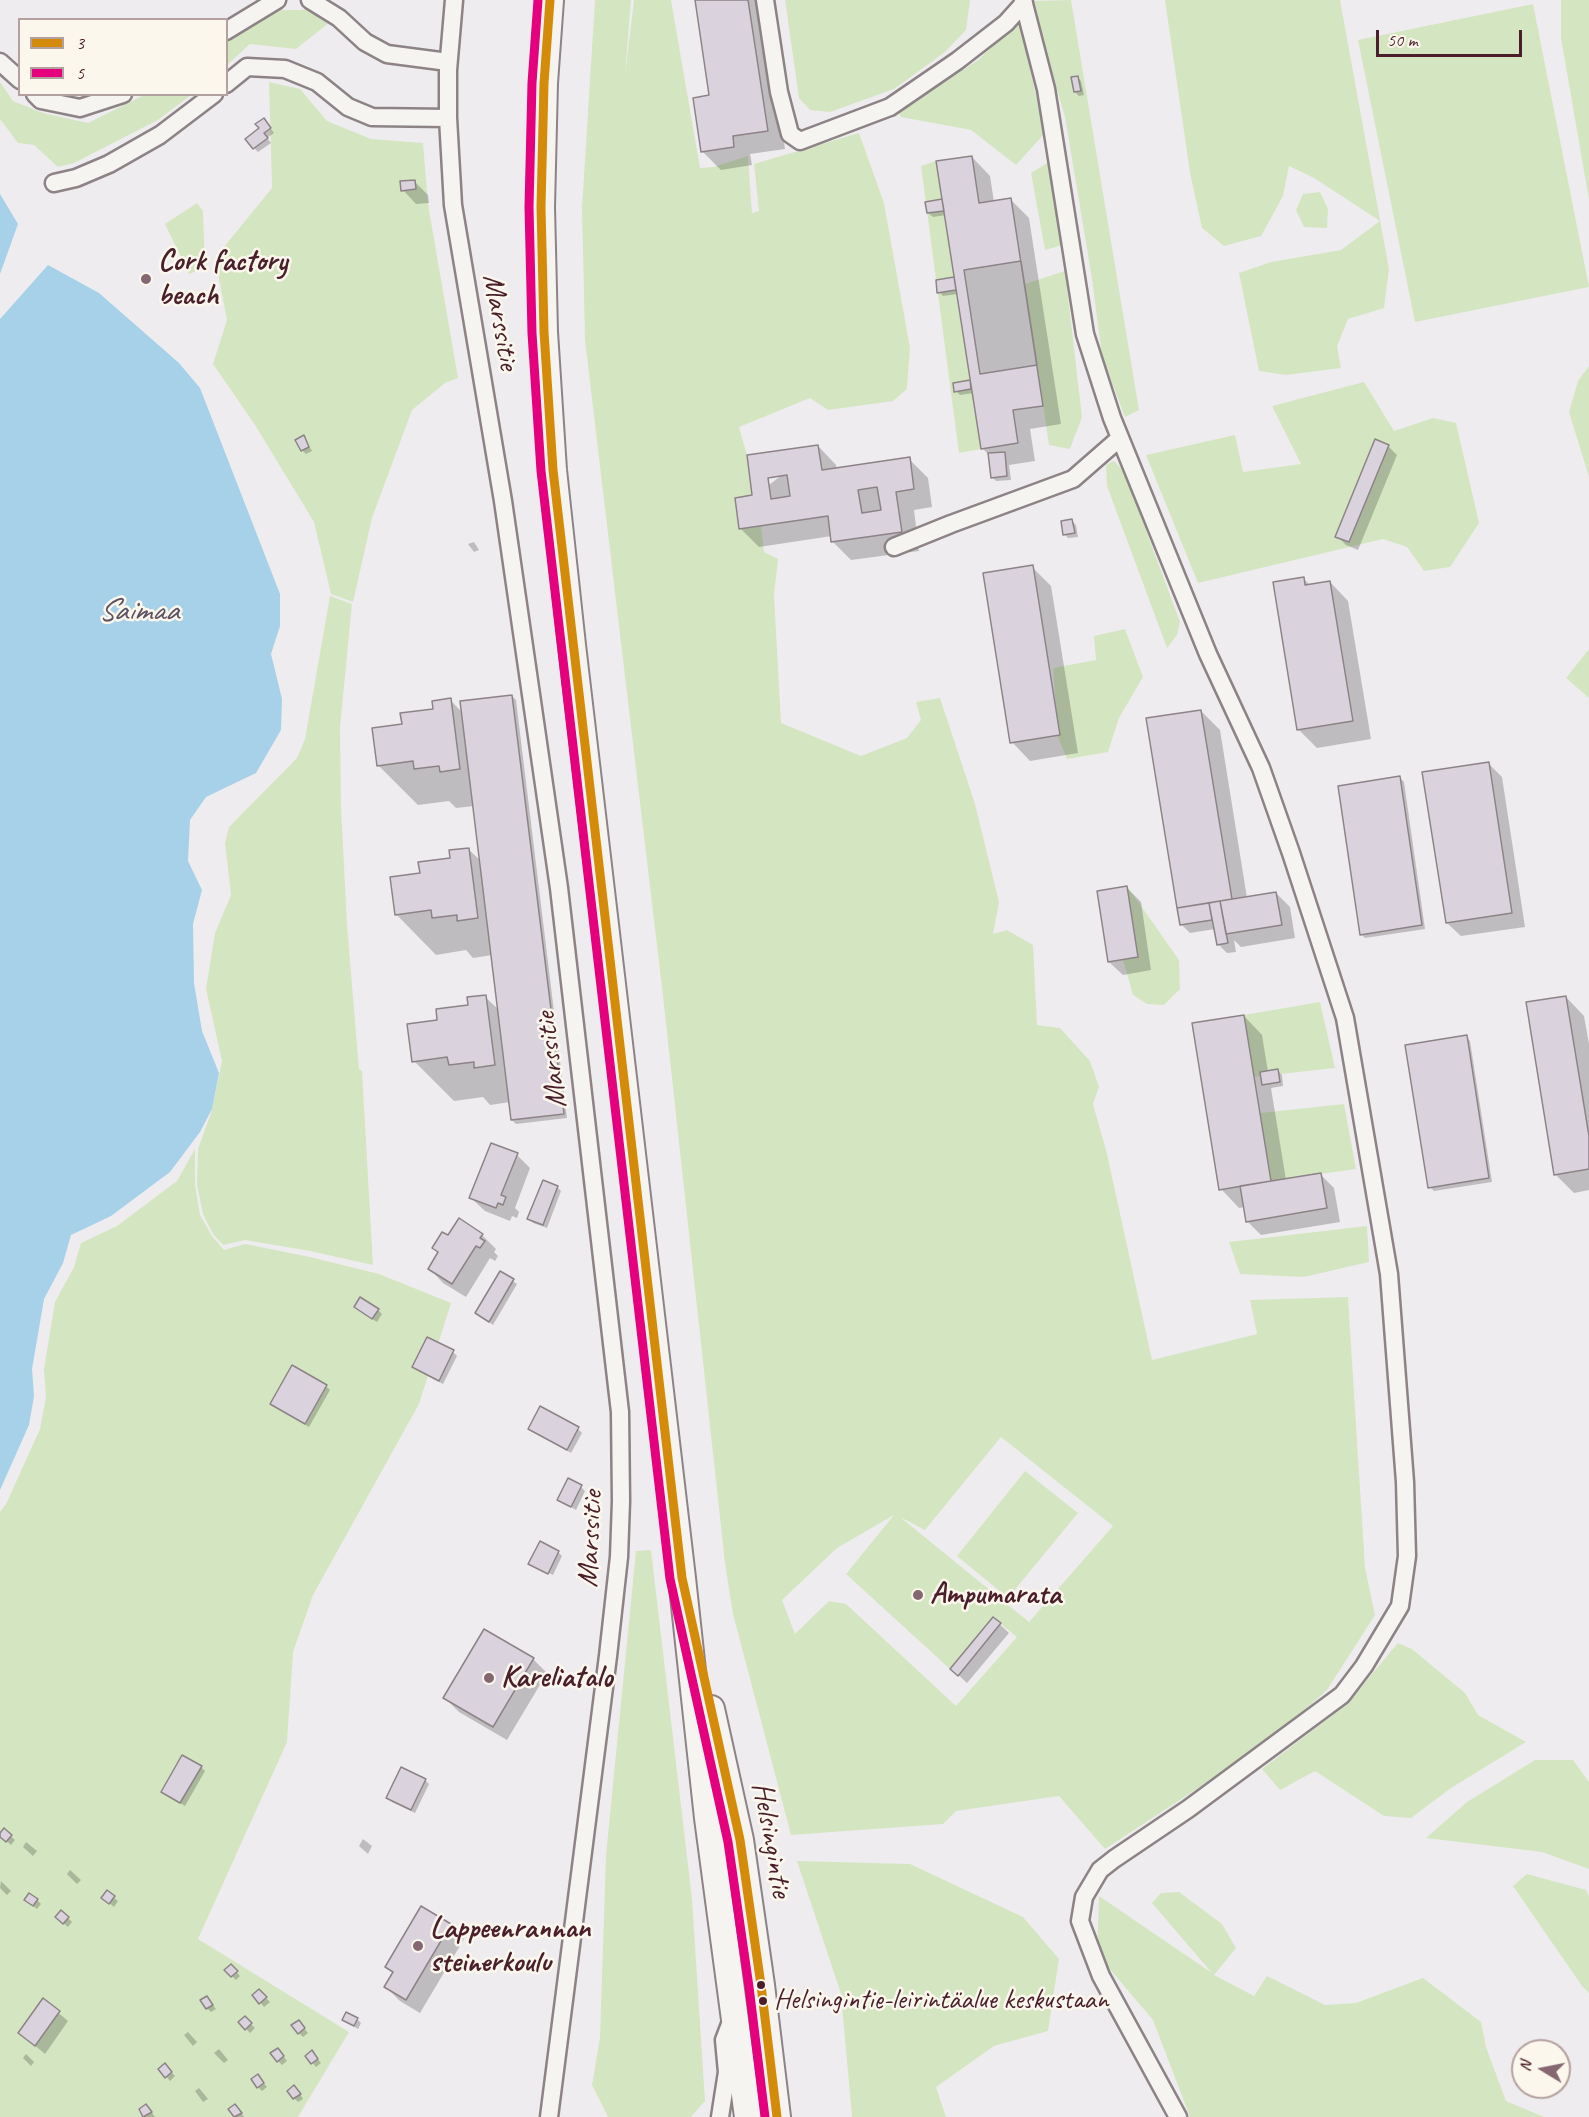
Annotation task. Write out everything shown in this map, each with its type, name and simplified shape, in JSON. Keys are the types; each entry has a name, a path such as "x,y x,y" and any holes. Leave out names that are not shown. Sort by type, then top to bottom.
{"main road":[{"name":"Helsingintie","path":"550,0 544,83 541,207 544,332 553,470 716,1878 748,2117"},
{"name":"Helsingintie","path":"682,1578 745,1874 777,2117"}],"street":[{"path":"228,30 277,0"},
{"path":"310,0 339,18 365,42 387,54 448,62"},
{"name":"Marssitie","path":"454,0 448,62 448,118 453,205 503,501 559,888 620,1412 619,1557 609,1656 549,2117"},
{"path":"765,0 779,92 790,134 800,141 890,107 957,61 1005,23 1024,2"},
{"path":"1024,2 1046,89 1085,334 1120,438 1214,668 1261,768 1345,1018 1389,1274 1406,1482 1407,1556 1400,1606 1364,1666 1342,1695 1188,1809 1114,1859 1100,1870 1084,1897 1080,1921 1101,1976 1178,2117"},
{"path":"0,62 18,78"},
{"path":"228,82 247,67 285,69 317,82 348,108 372,117 448,118"},
{"path":"37,96 41,100 80,108 117,96"},
{"path":"54,183 76,178 109,164 160,135 211,96"},
{"path":"894,547 1073,479 1120,438"},
{"path":"720,2117 727,2072 724,2040 735,2013"}],"green space":[{"path":"595,0 631,0 625,75 634,0 671,0 700,168 713,167 748,156 752,213 759,211 754,164 859,133 884,203 910,348 907,389 893,401 828,410 810,398 739,427 747,455 752,495 735,498 739,528 761,526 764,552 778,559 774,595 781,723 861,756 907,738 921,720 916,702 940,698 975,804 999,902 993,934 1007,930 1033,945 1037,1025 1060,1028 1090,1061 1099,1087 1093,1104 1107,1154 1152,1360 1257,1334 1250,1300 1348,1297 1365,1568 1375,1615 1327,1690 1267,1743 1105,1849 1059,1796 956,1811 943,1824 791,1835 733,1614 725,1563 663,996 585,340 582,208","holes":["1001,1437 1113,1526 1029,1622 900,1517 925,1530","894,1515 846,1574 950,1669 993,1618 1017,1637 956,1706 846,1604 829,1601 795,1634 782,1600 837,1548"]},
{"path":"785,0 970,0 966,30 945,52 894,89 830,112 810,110 799,98"},
{"path":"1071,0 1139,410 1125,417 1102,356 1092,279 1065,117 1031,1"},
{"path":"1165,0 1340,0 1389,269 1384,308 1348,319 1337,346 1341,368 1286,375 1259,371 1239,273 1271,262 1341,250 1380,221 1314,178 1289,166 1283,196 1261,236 1224,246 1202,228 1190,173"},
{"path":"1561,0 1589,0 1589,200 1561,38"},
{"path":"1533,4 1589,287 1415,322 1358,40"},
{"path":"270,10 312,10 330,22 296,49 250,44 228,64 228,34"},
{"path":"1019,21 1045,133 1016,165 971,130 901,117 896,108 931,91 978,60"},
{"path":"0,82 13,101 43,113 88,123 142,96 190,96 158,120 74,163 58,167 34,145 18,143 0,119"},
{"path":"269,82 300,89 327,121 371,139 423,143 428,204 458,378 445,383 412,410 372,518 353,602 331,594 314,522 255,425 213,364 227,320 215,258 272,188"},
{"path":"1057,157 1070,243 1045,250 1031,173"},
{"path":"936,161 981,449 959,453 921,166"},
{"path":"1320,192 1328,209 1327,228 1304,227 1296,210 1303,194"},
{"path":"197,203 203,211 205,267 189,274 165,224"},
{"path":"1065,271 1082,417 1070,449 1049,445 1025,284"},
{"path":"1589,366 1589,477 1569,412 1578,381"},
{"path":"1364,382 1394,431 1433,418 1456,423 1479,523 1450,567 1424,571 1407,547 1383,539 1198,583 1146,455 1235,435 1243,472 1301,464 1272,406"},
{"path":"1114,461 1124,471 1180,622 1177,635 1167,648 1107,486 1106,465"},
{"path":"330,596 352,604 340,727 341,807 347,924 359,1069 362,1071 373,1265 245,1240 223,1245 213,1234 203,1214 197,1185 198,1149 211,1113 222,1061 206,989 215,933 231,895 225,843 229,827 297,758 305,739"},
{"path":"1125,629 1143,677 1119,718 1108,752 1067,759 1058,737 1053,668 1096,660 1094,636"},
{"path":"1589,649 1589,698 1566,678"},
{"path":"1127,886 1179,960 1180,989 1164,1005 1147,1004 1133,995 1123,960 1138,957"},
{"path":"1320,1002 1335,1068 1254,1077 1244,1015"},
{"path":"1344,1104 1356,1169 1271,1181 1260,1113"},
{"path":"195,1149 195,1185 200,1215 212,1236 224,1250 245,1244 310,1257 379,1274 451,1303 419,1404 313,1595 293,1652 287,1742 198,1939 349,2032 298,2117 0,2117 0,1512 6,1504 40,1429 46,1397 44,1369 55,1302 74,1267 81,1243 117,1226 177,1181"},
{"path":"1367,1226 1369,1262 1304,1277 1240,1274 1229,1242"},
{"name":"Ampumarata","path":"1025,1471 1078,1513 1008,1598 957,1556"},
{"path":"651,1550 692,1899 705,2101 691,2117 608,2117 592,2085 600,2037 606,1855 636,1551"},
{"path":"1398,1643 1412,1649 1465,1693 1478,1715 1526,1742 1451,1788 1411,1818 1384,1816 1315,1771 1280,1790 1262,1769 1346,1705"},
{"path":"1535,1760 1573,1760 1589,1782 1589,1869 1542,1852 1426,1838 1467,1802"},
{"path":"797,1861 910,1864 1023,1917 1059,1959 1048,2031 994,2046 936,2087 946,2117 852,2117 841,1994"},
{"path":"1527,1874 1586,1890 1589,1897 1589,1993 1513,1886"},
{"path":"1179,1892 1222,1924 1236,1948 1214,1975 1254,1996 1267,1976 1325,2005 1356,2003 1423,1978 1481,2022 1486,2047 1506,2101 1544,2117 1190,2117 1153,2020 1097,1954 1099,1896 1212,1973 1152,1903 1161,1893"}],"water":[{"path":"0,194 18,224 0,274"},
{"name":"Saimaa","path":"48,265 99,293 179,363 200,388 280,594 280,626 271,654 282,699 281,730 256,773 206,797 190,820 188,861 202,890 193,924 194,983 202,1031 219,1073 212,1109 200,1132 170,1172 111,1216 71,1235 63,1263 44,1299 32,1369 34,1396 29,1425 0,1490 0,319"}],"building":[{"path":"695,0 748,0 768,131 733,136 734,147 701,152 693,98 709,95"},
{"path":"1078,76 1081,91 1074,92 1071,77"},
{"path":"264,118 271,128 264,133 268,138 253,149 245,139 259,128 255,124"},
{"path":"972,156 979,203 1011,198 1043,406 1013,410 1018,443 981,449 936,161"},
{"path":"415,180 416,189 401,191 400,181"},
{"path":"942,199 944,211 927,213 925,202"},
{"path":"1021,261 1037,365 980,374 964,270"},
{"path":"954,277 956,290 937,293 936,280"},
{"path":"970,380 971,389 954,392 953,383"},
{"path":"304,435 309,447 301,451 295,440"},
{"path":"1375,439 1389,445 1349,542 1335,537"},
{"path":"818,445 822,470 910,457 914,489 896,492 902,532 831,542 828,516 739,529 735,498 752,495 747,455"},
{"path":"1005,452 1007,476 991,478 988,453"},
{"path":"787,475 790,496 771,499 768,478"},
{"path":"877,487 881,510 862,513 858,490"},
{"path":"1072,519 1075,533 1063,535 1061,521"},
{"path":"1033,565 1060,735 1010,743 983,573"},
{"path":"1304,577 1305,585 1330,581 1353,721 1297,730 1273,582"},
{"path":"512,695 564,1114 511,1120 460,701"},
{"path":"451,698 460,769 440,772 439,766 414,769 413,761 377,766 372,728 402,724 400,713 433,709 432,701"},
{"path":"1201,710 1232,899 1177,908 1146,718"},
{"path":"1489,762 1512,913 1446,923 1422,772"},
{"path":"1400,776 1422,925 1360,935 1338,786"},
{"path":"469,848 478,918 457,921 457,915 432,918 431,910 395,915 390,877 420,873 418,862 450,858 449,850"},
{"path":"1127,886 1138,957 1108,962 1097,891"},
{"path":"1276,892 1282,925 1226,934 1220,901"},
{"path":"1220,901 1228,943 1217,945 1209,903"},
{"path":"1209,903 1212,920 1180,925 1177,908"},
{"path":"486,995 495,1065 474,1068 474,1062 449,1065 447,1057 412,1062 407,1024 437,1020 436,1009 468,1005 467,997"},
{"path":"1566,996 1589,1136 1589,1169 1554,1175 1526,1002"},
{"path":"1244,1015 1271,1181 1219,1190 1192,1023"},
{"path":"1467,1035 1489,1178 1428,1188 1405,1045"},
{"path":"1278,1069 1280,1082 1262,1085 1260,1072"},
{"path":"491,1143 518,1153 501,1195 506,1197 503,1205 498,1203 496,1208 469,1198"},
{"path":"1321,1173 1327,1208 1246,1222 1240,1186"},
{"path":"543,1180 558,1186 543,1225 527,1219"},
{"path":"459,1218 483,1234 480,1238 485,1241 480,1248 476,1246 452,1284 428,1269 438,1252 432,1248 442,1232 448,1235"},
{"path":"500,1271 514,1279 489,1322 475,1313"},
{"path":"360,1297 379,1309 372,1319 354,1307"},
{"path":"427,1337 454,1350 439,1381 412,1367"},
{"path":"292,1365 327,1385 305,1424 270,1404"},
{"path":"540,1406 579,1427 567,1450 528,1429"},
{"path":"568,1478 582,1485 571,1507 557,1500"},
{"path":"540,1541 559,1551 548,1574 528,1564"},
{"path":"993,1617 1001,1623 958,1676 950,1669"},
{"name":"Kareliatalo","path":"484,1629 534,1658 493,1727 443,1698"},
{"path":"182,1755 202,1766 180,1803 161,1792"},
{"path":"401,1767 426,1779 411,1810 386,1798"},
{"path":"4,1828 12,1835 6,1842 0,1837"},
{"path":"107,1890 115,1896 109,1904 101,1898"},
{"path":"29,1893 38,1899 33,1906 24,1900"},
{"name":"Lappeenrannan steinerkoulu","path":"421,1906 451,1924 406,2000 384,1987 393,1972 385,1967"},
{"path":"61,1910 69,1917 63,1924 55,1917"},
{"path":"231,1964 238,1971 231,1977 224,1970"},
{"path":"259,1989 267,1997 259,2004 252,1995"},
{"path":"207,1996 213,2005 206,2009 200,2000"},
{"path":"43,1998 60,2011 35,2046 18,2033"},
{"path":"346,2012 358,2018 354,2026 342,2020"},
{"path":"245,2016 252,2023 245,2030 238,2022"},
{"path":"299,2020 305,2028 298,2034 291,2025"},
{"path":"278,2048 284,2056 277,2062 270,2053"},
{"path":"312,2050 318,2059 311,2064 305,2056"},
{"path":"165,2063 172,2072 165,2078 158,2069"},
{"path":"258,2074 264,2083 257,2088 251,2079"},
{"path":"294,2085 301,2094 293,2099 287,2091"},
{"path":"146,2104 152,2112 143,2117 139,2109"},
{"path":"235,2104 242,2113 234,2117 228,2109"}],"transit line":[{"name":"5","path":"538,0 532,83 529,207 532,333 541,471 670,1579 728,1842 765,2117"},
{"name":"3","path":"550,0 544,83 541,207 544,332 553,470 682,1578 740,1840 777,2117"}],"place":[{"name":"Cork factory beach","path":"146,279"},
{"name":"Ampumarata","path":"918,1595"},
{"name":"Kareliatalo","path":"489,1678"},
{"name":"Lappeenrannan steinerkoulu","path":"418,1946"},
{"name":"Helsingintie-leirintäalue keskustaan","path":"763,2001"}]}
